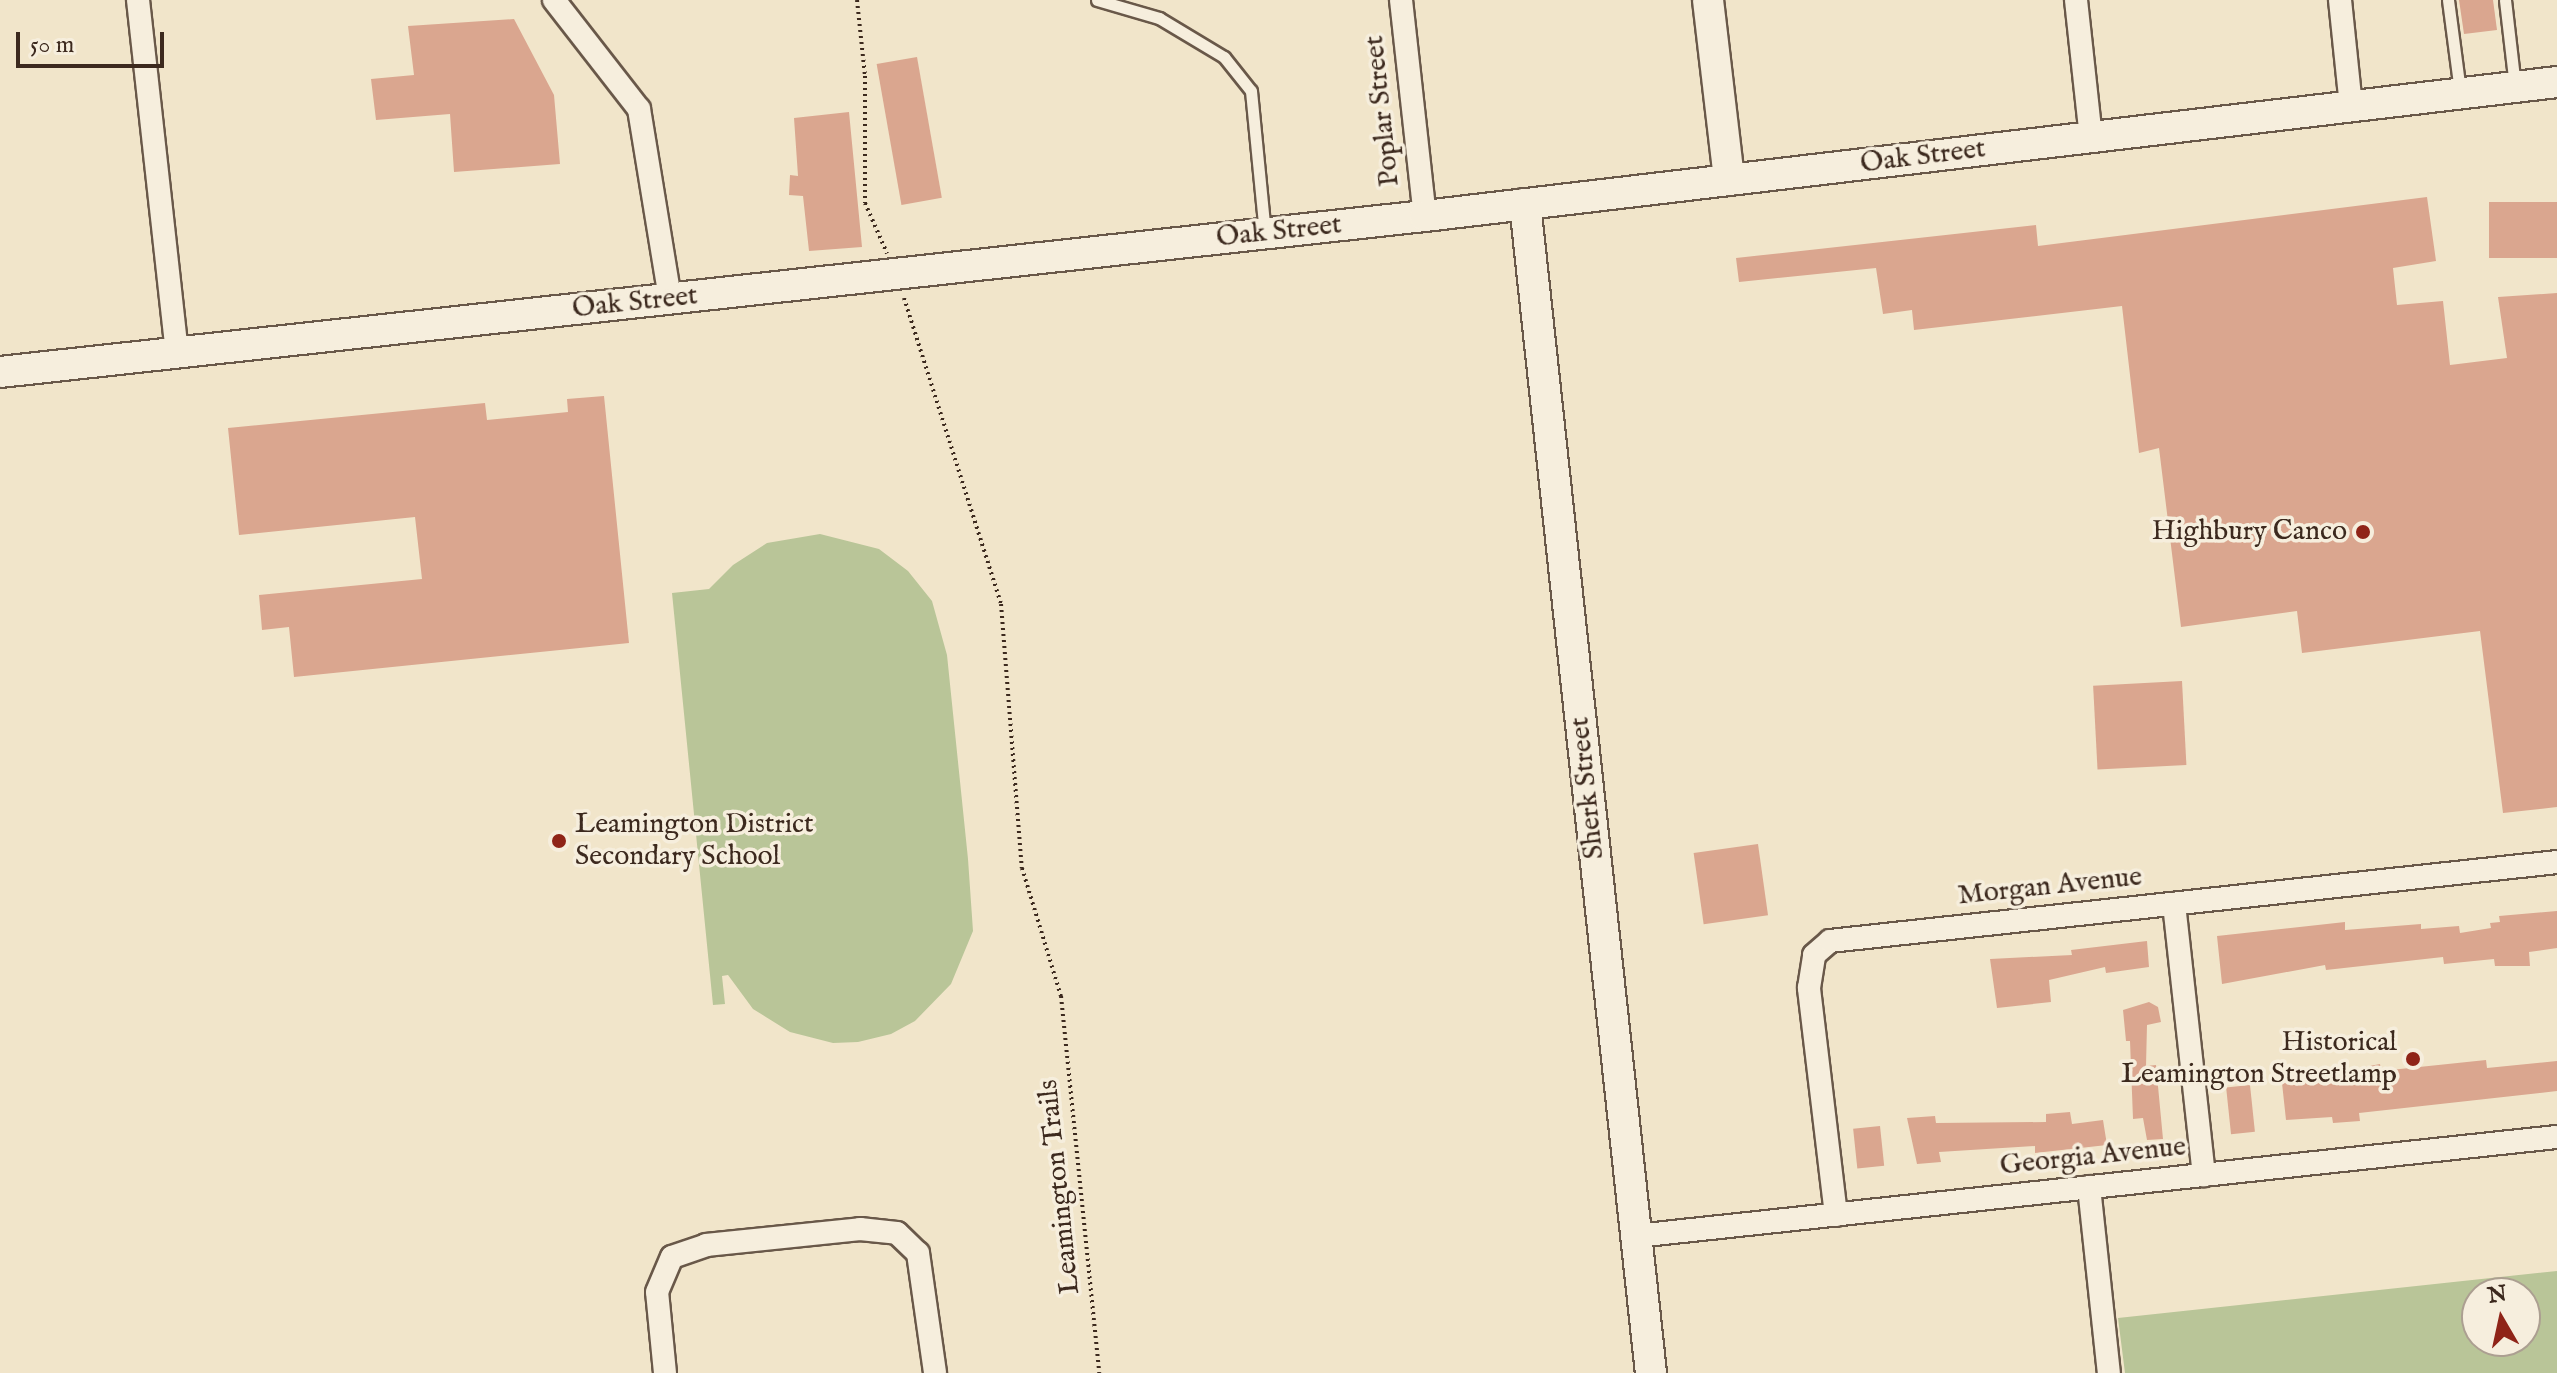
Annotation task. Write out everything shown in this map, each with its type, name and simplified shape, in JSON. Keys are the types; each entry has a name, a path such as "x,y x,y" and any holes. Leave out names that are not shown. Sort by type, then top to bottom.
{"main road":[{"path":"1708,0 1729,180"},
{"name":"Oak Street","path":"0,372 1265,234 2091,137 2351,106 2458,79 2515,87 2557,82"},
{"name":"Sherk Street","path":"1525,204 1651,1373"}],"street":[{"path":"138,0 177,354"},
{"path":"554,0 639,109 670,299"},
{"name":"Poplar Street","path":"1401,0 1425,216"},
{"path":"2076,0 2091,137"},
{"path":"2340,0 2351,106"},
{"name":"Morgan Avenue","path":"1836,1215 1809,988 1809,969 1822,948 1847,937 2557,862"},
{"path":"2174,904 2204,1175"},
{"name":"Georgia Avenue","path":"1636,1236 2557,1137"},
{"path":"2089,1187 2109,1373"},
{"path":"665,1373 657,1292 662,1272 686,1249 860,1229 897,1233 910,1242 924,1267 935,1373"}],"lane":[{"path":"1097,0 1159,18 1224,57 1251,91 1265,234"},
{"path":"2448,0 2458,79"},
{"path":"2454,0 2458,79"},
{"path":"2505,0 2515,87"}],"path":[{"path":"857,0 865,76 865,203 897,274"},
{"name":"Leamington Trails","path":"897,274 1001,604 1022,868 1061,996 1099,1373"}],"green space":[{"path":"820,534 879,549 908,571 932,601 947,655 968,859 973,931 951,984 915,1021 891,1034 858,1042 833,1043 790,1032 753,1009 728,975 722,976 725,1004 713,1005 672,593 709,589 733,565 767,543"},
{"path":"2557,1271 2557,1373 2125,1373 2118,1318 2461,1281 2461,1357 2541,1357 2541,1277 2501,1277"}],"building":[{"path":"2459,0 2493,0 2497,30 2464,34"},
{"path":"514,19 554,95 560,164 454,172 450,114 376,120 371,79 414,75 408,26"},
{"path":"917,57 942,198 901,205 877,64"},
{"path":"849,112 862,247 809,251 803,196 789,195 790,175 798,176 794,118"},
{"name":"Highbury Canco","path":"2427,197 2436,261 2393,268 2397,305 2443,301 2450,365 2507,358 2498,297 2557,293 2557,807 2503,813 2480,631 2302,653 2297,611 2181,627 2159,448 2139,453 2122,306 1914,330 1912,310 1883,314 1876,268 1739,282 1736,258 2036,225 2038,246"},
{"path":"2489,202 2557,202 2557,258 2489,258"},
{"path":"604,396 629,643 294,677 289,627 262,630 259,595 422,579 415,517 239,535 228,428 485,403 487,420 568,412 567,399"},
{"path":"2182,681 2186,765 2098,770 2093,686"},
{"path":"1758,844 1768,915 1704,924 1694,853"},
{"path":"2557,911 2557,948 2529,952 2530,966 2495,966 2494,959 2444,964 2443,957 2326,970 2325,965 2222,984 2217,936 2345,922 2345,930 2421,924 2421,929 2459,926 2460,933 2491,928 2490,923 2500,922 2499,916"},
{"path":"2147,941 2149,967 2106,973 2105,967 2049,980 2051,1002 1997,1008 1990,959 2072,955 2071,950"},
{"path":"2149,1002 2158,1007 2161,1022 2147,1025 2146,1066 2156,1065 2163,1139 2147,1140 2143,1118 2133,1119 2130,1041 2126,1041 2123,1010"},
{"path":"2486,1060 2487,1068 2557,1061 2557,1091 2359,1113 2360,1121 2333,1123 2332,1117 2286,1120 2282,1083 2365,1075 2364,1067 2380,1064 2381,1071"},
{"path":"2250,1085 2255,1132 2231,1134 2226,1088"},
{"path":"2070,1112 2072,1124 2103,1120 2107,1145 2035,1153 2035,1146 1939,1152 1941,1162 1917,1164 1907,1118 1935,1116 1936,1123 2046,1122 2046,1114"},
{"path":"1880,1126 1884,1166 1857,1169 1853,1129"}],"place":[{"name":"Highbury Canco","path":"2363,532"},
{"name":"Leamington District Secondary School","path":"559,841"},
{"name":"Historical Leamington Streetlamp","path":"2413,1059"}]}
